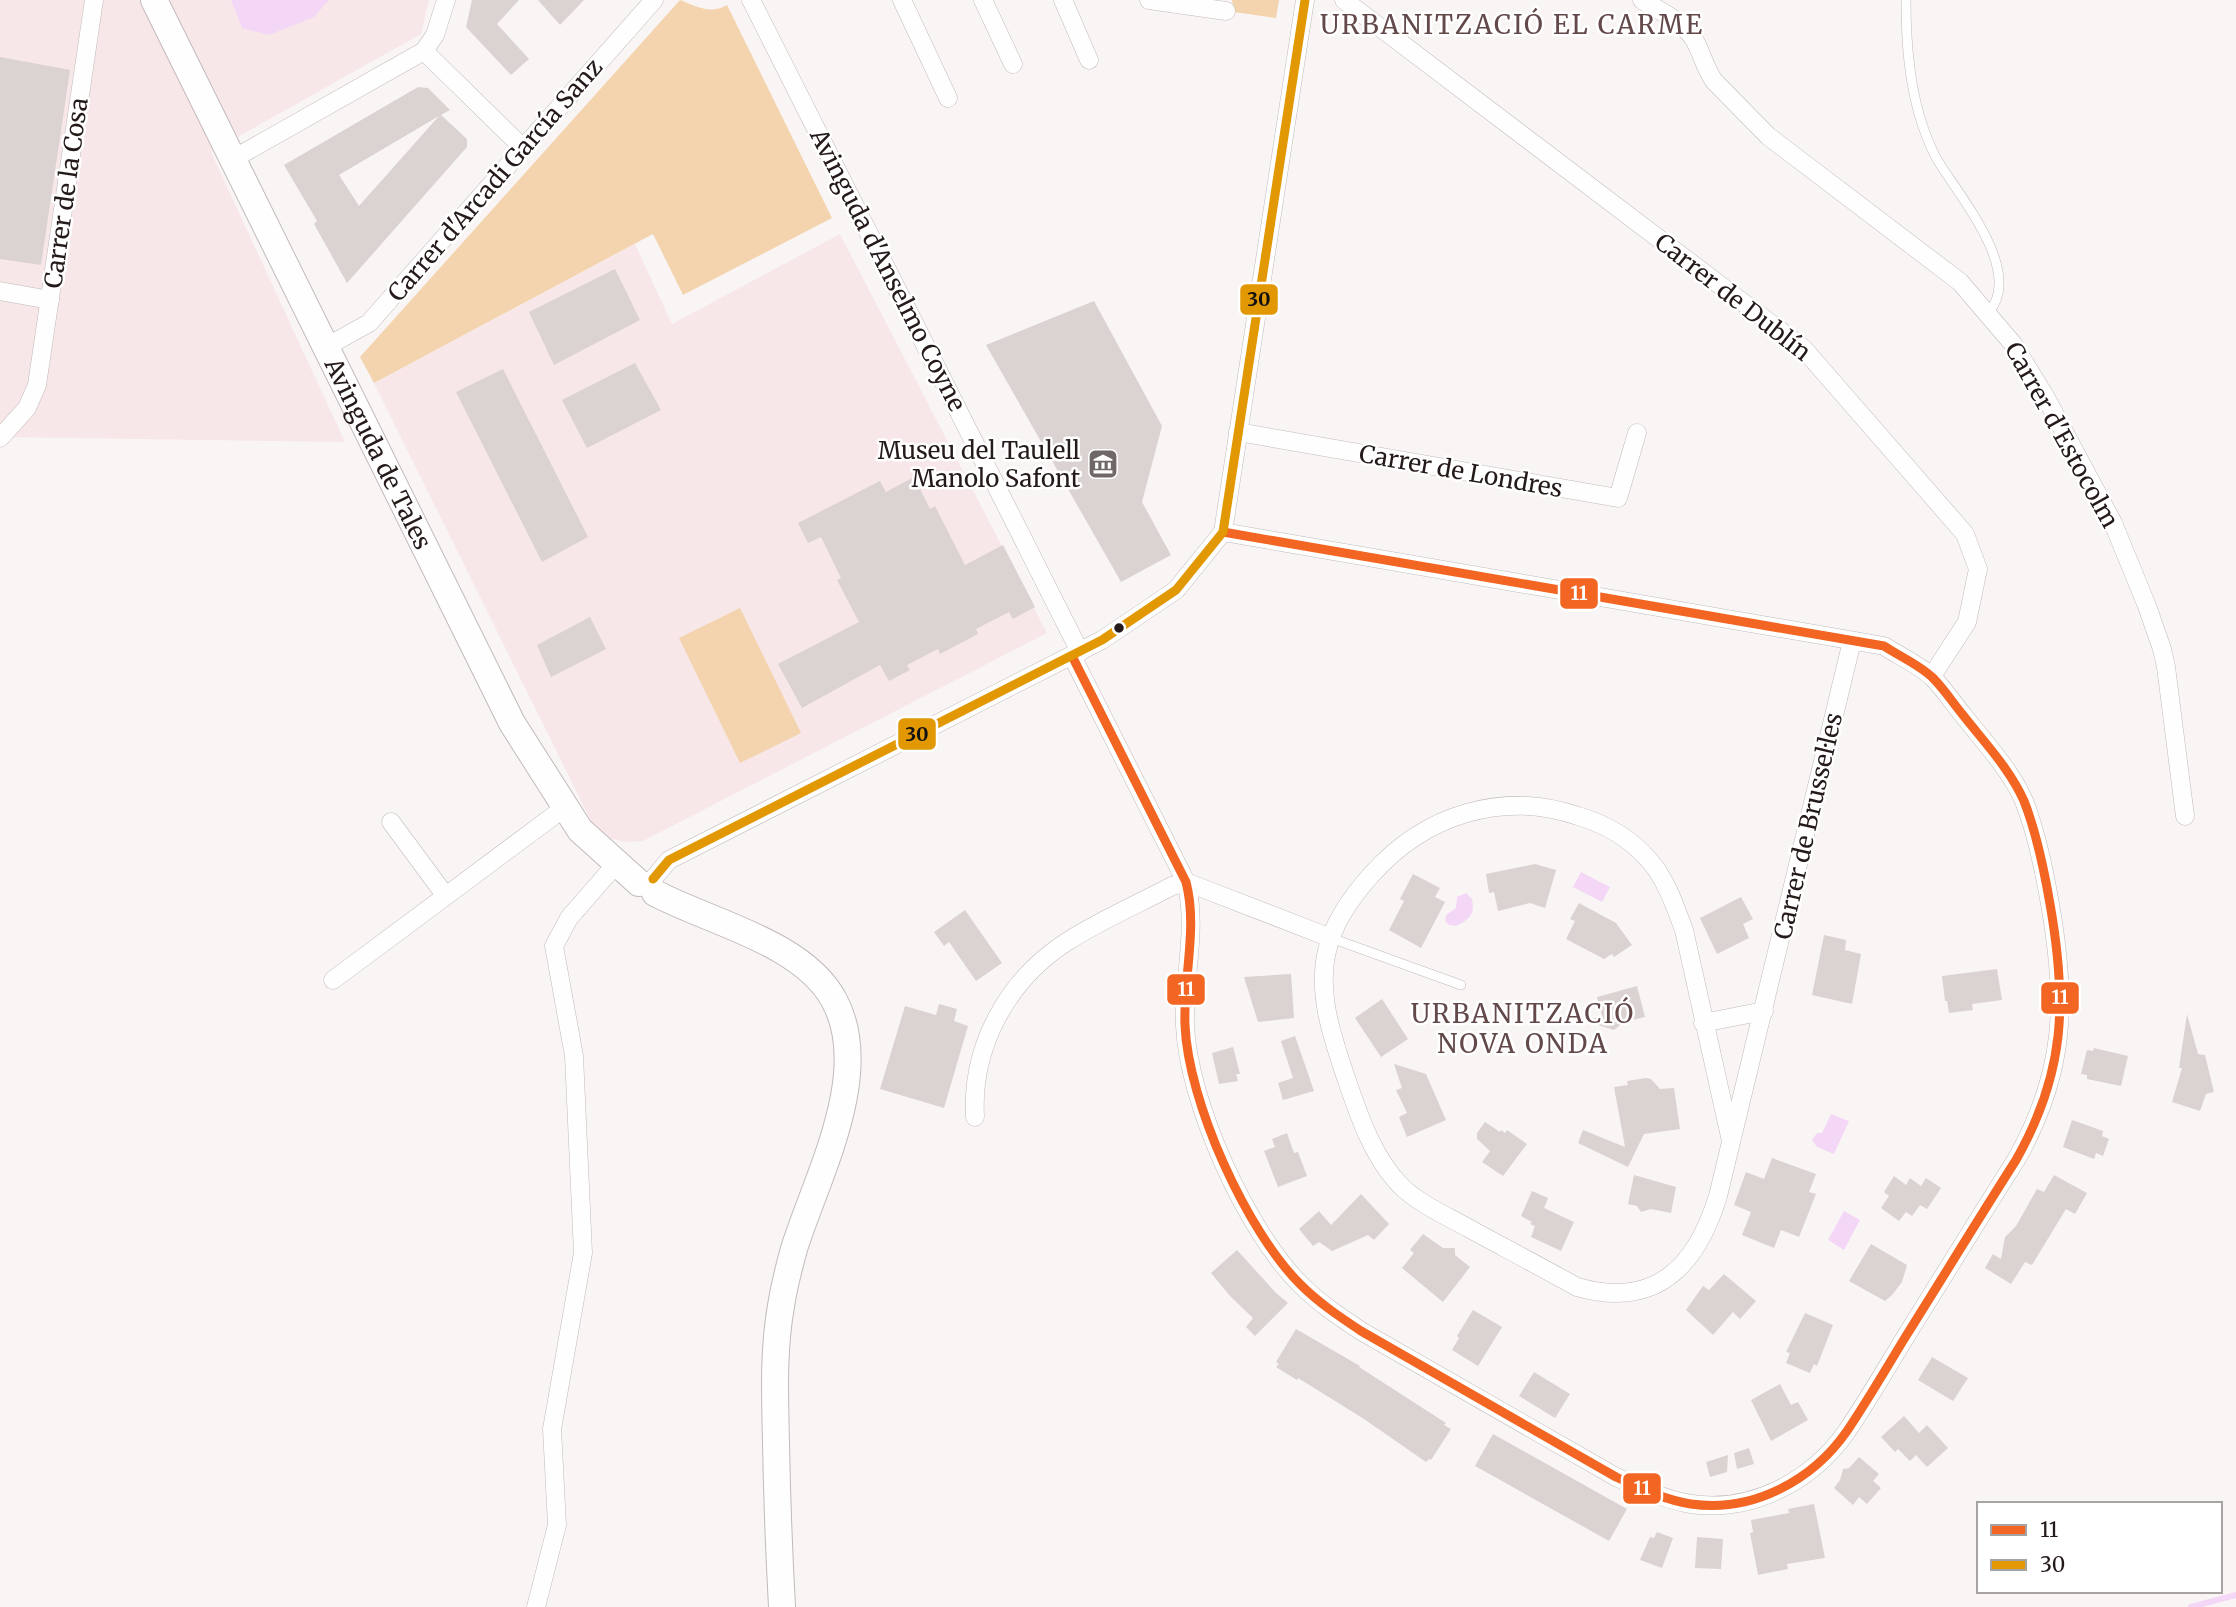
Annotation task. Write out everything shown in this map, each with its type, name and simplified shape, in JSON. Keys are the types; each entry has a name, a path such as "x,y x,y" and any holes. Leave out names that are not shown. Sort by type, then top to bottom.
{"main road":[{"name":"Avinguda de Tales","path":"154,0 512,723 564,808 580,830 616,864 674,903 750,933 786,954 814,975 834,999 843,1021 848,1048 845,1081 835,1131 794,1250 781,1306 774,1365 782,1607"}],"street":[{"name":"Carrer de la Cosa","path":"0,438 27,408 37,385 93,0"},
{"path":"233,159 424,51 435,35 446,0"},
{"name":"Carrer d'Arcadi García Sanz","path":"326,347 369,323 654,0"},
{"name":"Avinguda d'Anselmo Coyne","path":"751,0 1076,654 1186,882 1191,910 1185,1031 1196,1087 1206,1123 1223,1164 1261,1233 1300,1284 1327,1308 1361,1331 1629,1483 1692,1504 1727,1504 1754,1499 1799,1478 1820,1461 1847,1432 2025,1143 2042,1106 2055,1063 2062,997 2059,953 2040,852 2024,801 2006,769 1932,676 1884,646 1223,532"},
{"path":"902,0 948,98"},
{"path":"983,0 1013,64"},
{"path":"1063,0 1089,60"},
{"path":"1149,0 1226,11"},
{"path":"649,885 669,860 1076,654 1176,590 1223,532 1305,0"},
{"name":"Carrer de Dublín","path":"1344,0 1803,348 1956,523 1965,534 1978,569 1967,622 1932,676"},
{"name":"Carrer d'Estocolm","path":"1642,0 1686,30 1694,40 1714,81 1768,136 1945,270 1988,313 2013,344 2046,398 2113,523 2162,649 2185,816"},
{"path":"424,51 523,148"},
{"path":"0,291 50,300"},
{"name":"Carrer de Londres","path":"1238,432 1618,498 1637,433"},
{"name":"Carrer de Brussel·les","path":"1731,1141 1684,930 1669,891 1637,847 1621,835 1595,822 1564,811 1503,805 1475,810 1431,826 1407,841 1371,875 1349,905 1326,952 1324,983 1330,1027 1355,1103 1376,1152 1402,1186 1415,1198 1577,1287 1614,1293 1642,1290 1673,1275 1686,1263 1698,1245 1712,1214 1731,1141 1764,1011 1852,641"},
{"path":"333,980 564,808"},
{"path":"391,822 446,895"},
{"path":"537,1607 558,1525 552,1429 583,1253 574,1056 554,946 569,918 616,864"},
{"path":"975,1117 976,1083 986,1043 1002,1009 1021,980 1068,941 1172,886 1186,882 1331,938"},
{"path":"1703,1023 1764,1011"}],"lane":[{"path":"1906,0 1909,69 1923,128 1937,160 1966,202 1996,260 1999,296 1997,303 1988,313"},
{"path":"1331,938 1461,985"}],"shaded area":[{"path":"0,0 429,0 421,34 211,152 345,442 0,437"},
{"path":"231,0 329,0 314,17 269,35 242,28"},
{"path":"680,0 709,9 727,5 832,218 683,295 653,234 374,383 360,357"},
{"path":"1232,0 1279,0 1276,18 1234,12"},
{"path":"840,234 1047,633 643,841 624,842 606,837 593,825 374,383 635,244 672,324"},
{"path":"740,608 801,733 740,763 679,638"},
{"path":"1581,872 1610,887 1602,902 1573,887"},
{"path":"1466,893 1472,899 1473,909 1470,916 1456,926 1449,925 1445,921 1446,915 1456,908 1457,897"},
{"path":"1831,1114 1849,1121 1834,1154 1817,1147 1812,1140 1817,1133 1822,1133"},
{"path":"1844,1211 1860,1220 1844,1250 1828,1240"}],"building":[{"path":"472,0 519,0 497,24 529,59 511,75 466,27"},
{"path":"538,0 584,0 560,25"},
{"path":"0,57 70,70 41,265 0,259"},
{"path":"418,87 428,88 450,110 441,115 467,139 467,147 347,283 314,224 317,221 284,165","holes":["439,116 359,206 339,175"]},
{"path":"615,269 640,320 554,365 529,312"},
{"name":"Museu del Taulell Manolo Safont","path":"1094,301 1162,426 1142,502 1171,555 1121,582 986,345"},
{"path":"635,363 661,410 587,448 562,400"},
{"path":"503,369 588,537 542,562 456,392"},
{"path":"914,477 930,509 935,506 965,565 1003,545 1035,607 1013,619 1009,612 976,629 978,634 940,654 938,649 907,665 910,670 889,681 880,665 802,708 778,664 859,622 837,580 841,578 821,537 808,543 798,523 880,481 886,492"},
{"path":"590,617 606,649 551,677 537,645"},
{"path":"1535,864 1556,870 1545,908 1530,903 1498,911 1494,892 1489,893 1486,874"},
{"path":"1413,874 1440,888 1435,897 1445,902 1421,948 1389,930 1404,901 1400,899"},
{"path":"1741,897 1753,919 1743,924 1749,938 1717,954 1700,918"},
{"path":"1579,903 1616,923 1632,945 1614,957 1612,954 1604,959 1566,939 1575,921 1570,919"},
{"path":"965,910 1002,963 976,981 949,942 944,946 934,932"},
{"path":"1824,935 1846,940 1845,950 1861,954 1852,1004 1812,995"},
{"path":"1997,969 2002,1000 1972,1004 1973,1010 1949,1013 1942,976"},
{"path":"1291,974 1294,1018 1258,1022 1244,977"},
{"path":"1637,986 1645,1017 1624,1022 1614,1030 1585,1021 1602,1016 1597,997"},
{"path":"1382,999 1408,1039 1381,1057 1355,1018"},
{"path":"939,1004 957,1009 954,1021 968,1026 944,1108 880,1089 905,1006 936,1015"},
{"path":"2187,1014 2198,1054 2205,1055 2214,1092 2206,1094 2200,1111 2172,1102 2182,1068 2179,1068"},
{"path":"1295,1036 1314,1091 1283,1100 1278,1083 1293,1078 1281,1041"},
{"path":"1233,1047 1240,1074 1236,1074 1238,1081 1219,1084 1212,1053"},
{"path":"2094,1048 2128,1056 2121,1086 2087,1079 2087,1075 2081,1074 2087,1050 2093,1051"},
{"path":"1394,1064 1426,1074 1446,1120 1407,1137 1399,1117 1407,1113 1396,1090 1402,1088"},
{"path":"1651,1079 1660,1089 1674,1088 1680,1129 1644,1134 1628,1167 1578,1143 1583,1130 1625,1147 1614,1087 1628,1085 1627,1081"},
{"path":"2072,1120 2103,1131 2102,1136 2109,1139 2103,1156 2096,1153 2094,1159 2063,1147"},
{"path":"1485,1122 1500,1132 1501,1130 1505,1133 1507,1130 1527,1144 1503,1176 1482,1162 1490,1151 1477,1139 1477,1133"},
{"path":"1287,1133 1307,1176 1278,1187 1264,1151 1275,1147 1272,1139"},
{"path":"1772,1158 1816,1174 1809,1192 1816,1194 1799,1237 1781,1230 1774,1248 1742,1235 1751,1212 1734,1205 1746,1172 1764,1179"},
{"path":"1634,1175 1676,1187 1671,1213 1651,1209 1641,1212 1637,1206 1628,1204"},
{"path":"2054,1175 2087,1193 2075,1214 2066,1209 2032,1265 2025,1262 2011,1284 1985,1268 1993,1254 2001,1259 2005,1237 2016,1226 2037,1189 2044,1192"},
{"path":"1894,1176 1906,1185 1910,1178 1921,1186 1926,1178 1941,1188 1927,1209 1920,1205 1912,1216 1906,1212 1899,1221 1881,1208 1889,1196 1884,1192"},
{"path":"1532,1191 1548,1198 1544,1208 1574,1222 1561,1251 1531,1237 1535,1226 1521,1216"},
{"path":"1361,1194 1389,1224 1374,1240 1368,1235 1332,1251 1319,1242 1313,1246 1299,1229 1319,1211 1331,1225"},
{"path":"1423,1234 1443,1248 1455,1248 1455,1255 1470,1267 1443,1302 1402,1268 1414,1253 1410,1250"},
{"path":"1871,1244 1907,1265 1902,1282 1885,1301 1849,1281"},
{"path":"1237,1250 1288,1303 1255,1336 1246,1327 1253,1318 1211,1273"},
{"path":"1724,1274 1756,1301 1740,1319 1733,1312 1713,1335 1686,1310 1703,1286 1709,1290"},
{"path":"1473,1310 1502,1327 1478,1366 1452,1350"},
{"path":"1805,1313 1833,1325 1817,1366 1814,1364 1810,1373 1786,1363 1790,1353 1786,1352"},
{"path":"1296,1329 1360,1366 1446,1423 1444,1425 1451,1429 1431,1460 1426,1462 1364,1419 1276,1367 1279,1364 1276,1362"},
{"path":"1932,1357 1968,1378 1953,1401 1918,1380"},
{"path":"1534,1372 1570,1394 1555,1418 1519,1396"},
{"path":"1780,1384 1791,1405 1798,1402 1808,1420 1771,1441 1751,1400"},
{"path":"1904,1416 1919,1433 1927,1425 1948,1448 1927,1467 1916,1455 1910,1461 1898,1449 1895,1452 1881,1437"},
{"path":"1493,1434 1627,1509 1609,1541 1475,1466"},
{"path":"1749,1448 1754,1464 1737,1469 1734,1453"},
{"path":"1728,1455 1727,1472 1710,1477 1706,1462"},
{"path":"1859,1457 1879,1474 1873,1481 1881,1488 1867,1504 1859,1497 1853,1505 1834,1488 1843,1469 1849,1468"},
{"path":"1814,1504 1825,1558 1787,1564 1788,1569 1758,1575 1750,1533 1753,1532 1751,1520 1789,1513 1788,1509"},
{"path":"1657,1532 1673,1538 1662,1568 1640,1560 1650,1537 1654,1538"},
{"path":"1697,1537 1723,1539 1721,1569 1695,1568"}],"waterway":[{"path":"2191,1607 2236,1595"}],"transit line":[{"name":"30","path":"653,879 669,860 1102,640 1176,590 1223,532 1305,0"},
{"name":"11","path":"1072,656 1186,882 1191,917 1185,1025 1197,1091 1209,1127 1241,1200 1281,1262 1301,1285 1322,1304 1361,1331 1616,1477 1662,1497 1691,1504 1737,1503 1759,1498 1779,1489 1817,1464 1833,1449 1855,1419 2016,1160 2045,1097 2058,1035 2059,973 2045,878 2036,839 2024,801 2012,778 1933,678 1884,646 1223,532"}],"place":[{"name":"Museu del Taulell Manolo Safont","path":"1103,464"}],"district":[{"name":"URBANITZACIÓ EL CARME","path":"1512,24"},
{"name":"URBANITZACIÓ NOVA ONDA","path":"1523,1028"}]}
